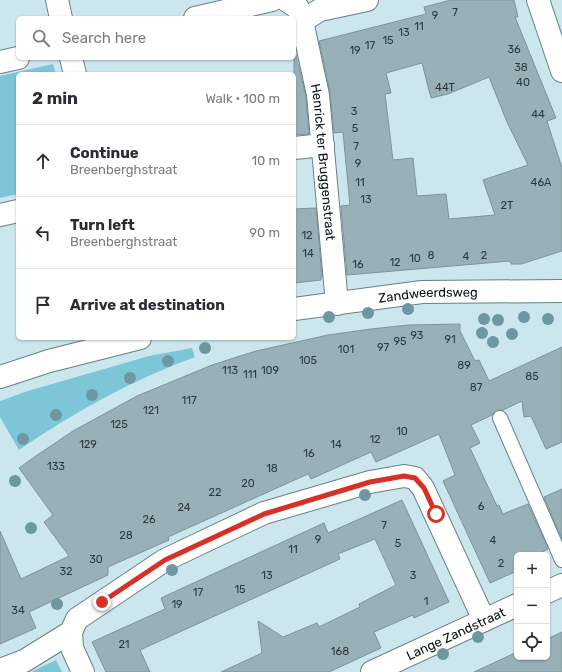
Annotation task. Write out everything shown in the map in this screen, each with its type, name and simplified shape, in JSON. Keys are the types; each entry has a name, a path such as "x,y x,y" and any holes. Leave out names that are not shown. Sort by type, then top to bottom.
{"street":[{"path":"57,0 61,16"},
{"path":"204,16 272,0"},
{"name":"Henrick ter Bruggenstraat","path":"286,0 298,8 318,95 337,304"},
{"path":"302,21 320,10 367,0"},
{"path":"538,0 562,71"},
{"path":"0,62 16,58"},
{"path":"72,60 74,72"},
{"path":"296,148 323,145"},
{"path":"0,215 16,211"},
{"name":"Zandweerdsweg","path":"296,309 422,292 562,291"},
{"path":"0,377 49,361 132,340"},
{"path":"0,670 24,661 71,632 78,619 165,560 264,514 370,482 404,476 415,478 424,488 484,620"},
{"path":"550,591 562,585"},
{"name":"Lange Zandstraat","path":"372,672 514,606"},
{"path":"71,632 72,648 83,672"}],"lane":[{"path":"500,418 562,560"}],"shaded area":[{"path":"53,64 55,72 18,72"},
{"path":"16,72 16,194 0,198 0,76"},
{"path":"192,348 195,357 149,376 104,398 82,410 19,450 0,417 0,401 28,391 149,356"},
{"path":"56,660 62,672 31,672"}],"building":[{"path":"451,0 514,0 518,17 515,17 556,118 547,121 562,168 562,251 521,264 511,264 510,261 347,275 341,206 350,205 343,132 334,133 330,92 319,41 426,14 424,7","holes":["422,63 431,98 448,94 489,77 507,122 528,165 483,180 495,215 449,219 446,194 417,196 413,158 393,160 385,94 391,93 386,73"]},
{"path":"296,55 306,97 309,134 296,135 296,72 294,72 294,60 296,60"},
{"path":"316,208 322,277 321,280 296,283 296,209"},
{"path":"460,324 460,331 475,361 479,360 489,381 562,347 562,442 546,449 531,416 524,417 522,401 503,410 496,410 492,415 471,425 480,443 470,448 497,506 499,505 503,514 528,504 548,549 542,552 514,552 514,572 490,583 443,481 455,475 439,434 376,462 371,452 311,479 308,474 168,537 169,540 108,567 108,575 29,612 36,628 0,644 0,531 21,579 69,556 44,522 53,515 19,468 73,431 137,396 212,365 256,351 328,335 408,325"},
{"path":"562,489 562,539 544,497"},
{"path":"402,500 449,602 414,618 413,615 374,632 381,648 329,672 221,672 262,653 258,621 283,637 317,623 319,627 360,607 359,604 396,585 375,539 338,554 340,559 140,650 150,672 106,672 92,642 165,609 161,598 324,523 328,533"},
{"path":"562,632 562,672 474,672 514,653 514,660 550,660 550,638"}],"route":[{"path":"102,602 165,560 264,514 370,482 404,476 415,478 424,488 436,514"}]}
